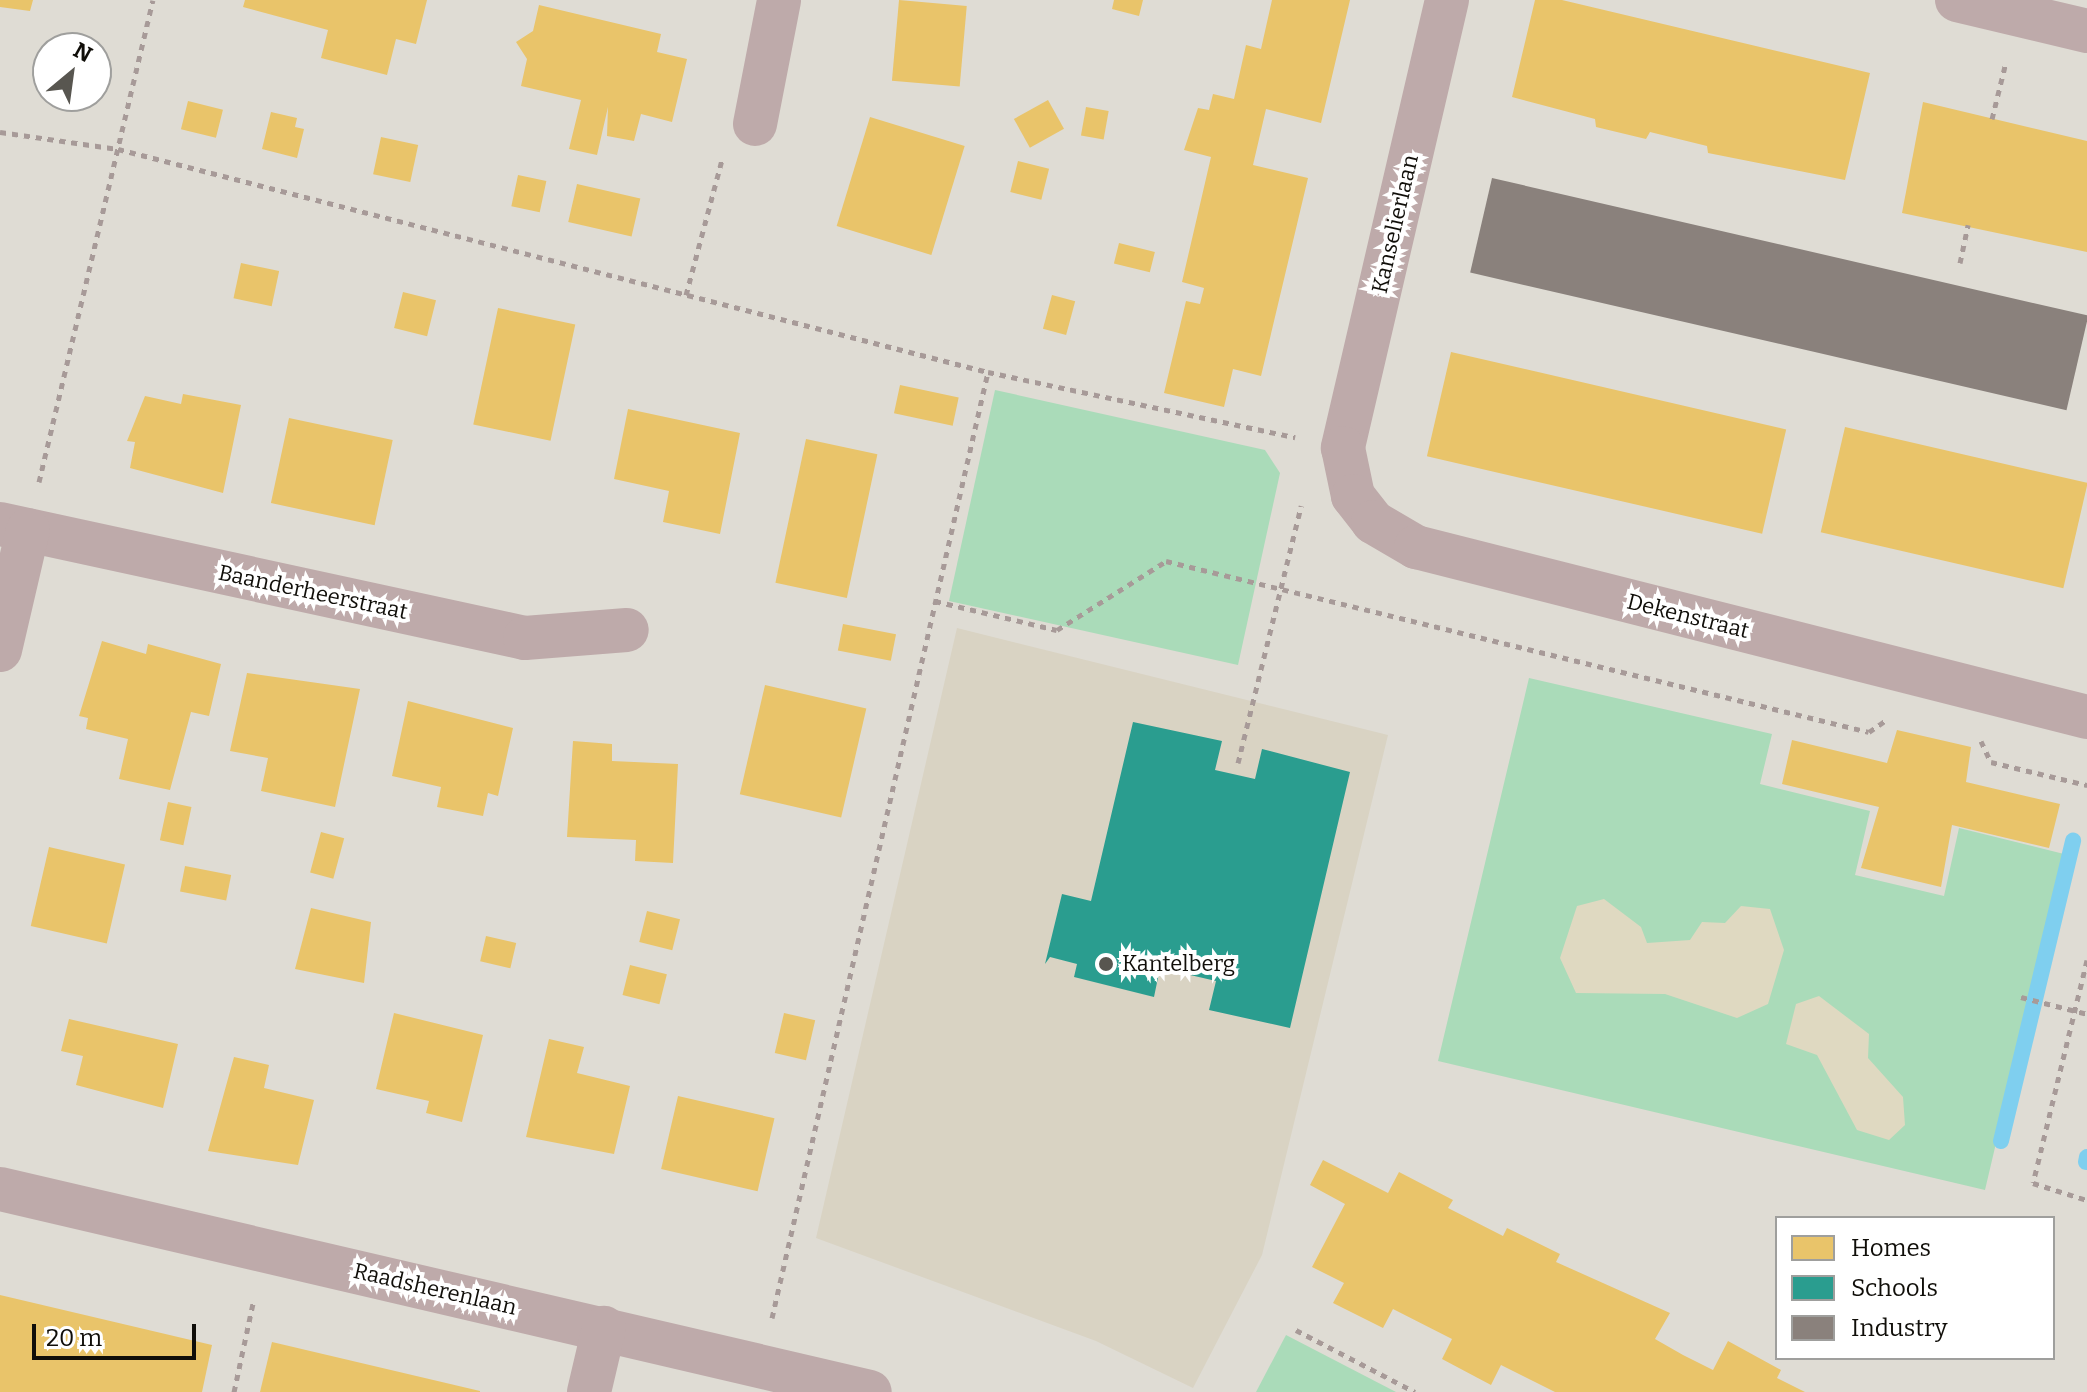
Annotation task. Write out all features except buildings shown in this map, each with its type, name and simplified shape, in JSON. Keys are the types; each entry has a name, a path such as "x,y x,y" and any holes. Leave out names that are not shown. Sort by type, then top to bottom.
{"street":[{"path":"755,124 779,0"},
{"name":"Kanselierlaan","path":"1343,448 1447,0"},
{"path":"1957,0 2087,31"},
{"name":"Dekenstraat","path":"1343,448 1353,496 1373,522 1416,547 2087,717"},
{"path":"0,650 14,527"},
{"name":"Baanderheerstraat","path":"14,527 525,638 627,630"},
{"name":"Raadsherenlaan","path":"0,1189 762,1364 870,1392"},
{"path":"589,1392 604,1328"}],"path":[{"path":"14,527 118,149 153,0"},
{"path":"686,295 714,168 755,124"},
{"path":"0,132 118,149 988,372 1343,448"},
{"path":"1960,263 1968,225"},
{"path":"762,1364 988,372"},
{"path":"935,601 1057,630 1166,561 1869,732 1892,716"},
{"path":"1238,763 1283,590"},
{"path":"1965,734 1980,737 1991,762 2087,785"},
{"path":"2087,960 2033,1183 2087,1200"},
{"path":"2021,997 2087,1014"},
{"path":"234,1392 265,1249"},
{"path":"1296,1330 1415,1392"}],"shaded area":[{"name":"Kantelberg","path":"957,628 1388,735 1262,1255 1193,1388 1096,1341 816,1238"}],"green space":[{"path":"995,390 1265,450 1280,473 1238,665 949,601"},
{"path":"1529,678 1772,734 1760,784 1870,811 1855,875 1944,896 1959,828 2064,854 1985,1190 1438,1061"},
{"path":"1286,1335 1396,1392 1256,1392"}],"sand":[{"path":"1604,899 1641,927 1647,943 1690,940 1702,922 1725,923 1741,906 1770,909 1784,950 1768,1004 1737,1018 1665,994 1576,993 1560,958 1577,906"},
{"path":"1819,996 1869,1034 1868,1058 1903,1097 1905,1125 1889,1140 1857,1130 1817,1055 1786,1044 1796,1004"}],"waterway":[{"path":"2001,1141 2073,840"},
{"path":"2086,1162 2087,1157"}],"place":[{"name":"Kantelberg","path":"1106,964"}]}
